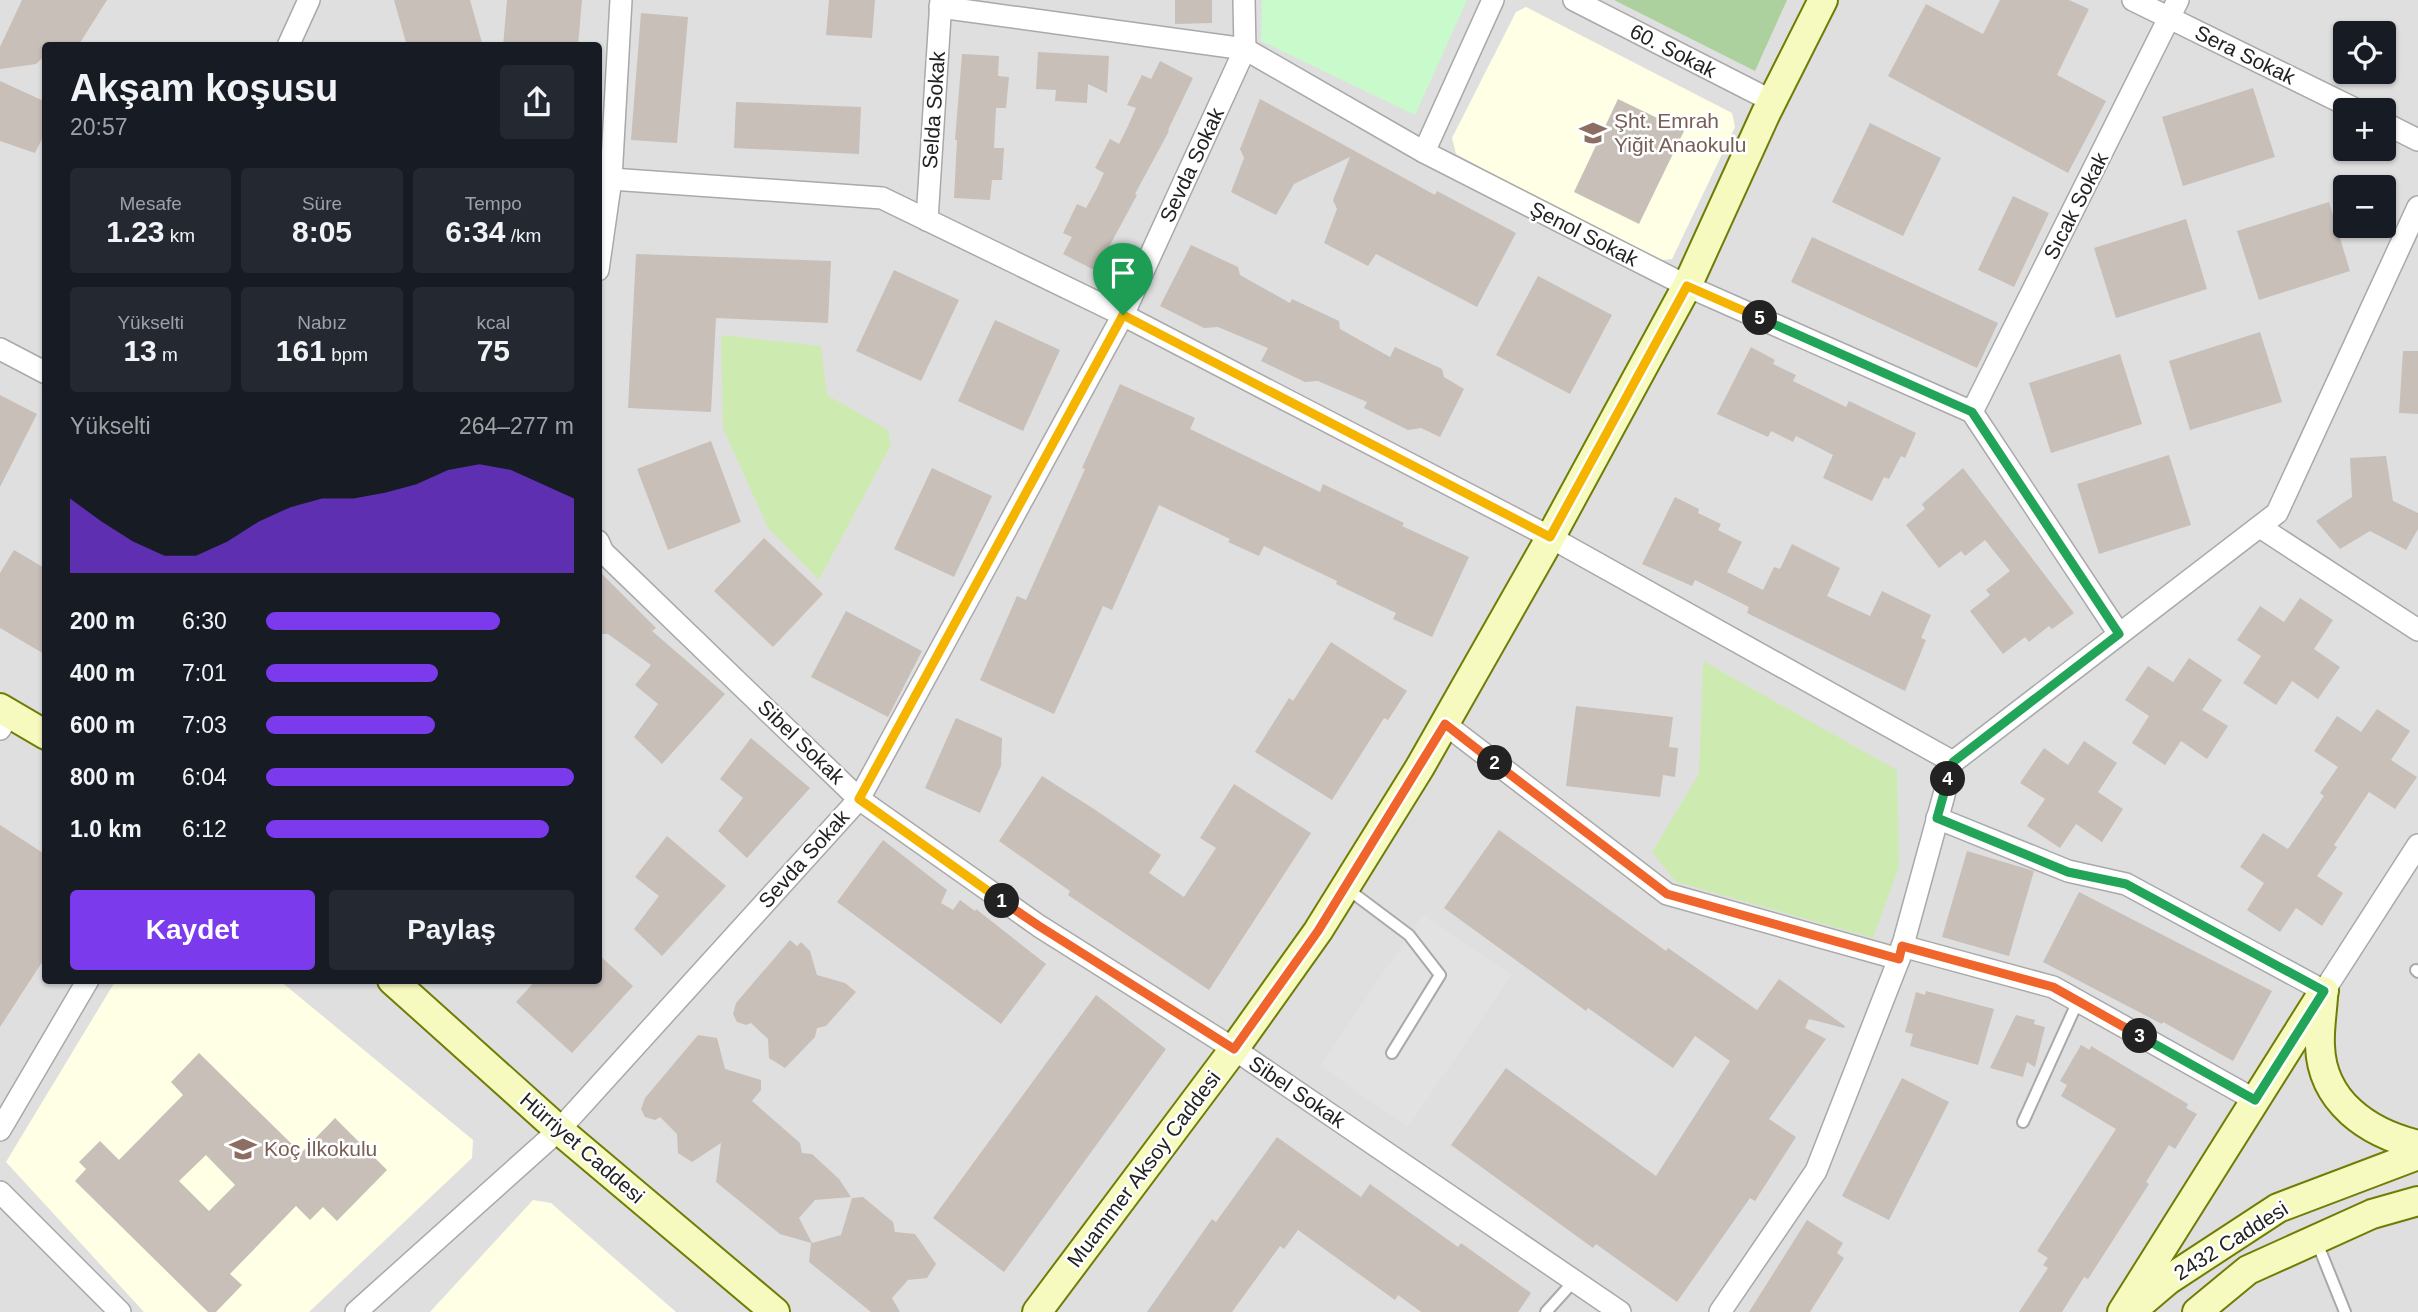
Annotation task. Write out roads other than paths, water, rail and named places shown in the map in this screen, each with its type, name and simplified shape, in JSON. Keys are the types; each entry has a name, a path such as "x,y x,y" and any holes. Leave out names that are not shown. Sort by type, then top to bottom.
{"street":[{"path":"290,42 309,0"},
{"path":"602,242 611,179 621,0"},
{"name":"Sevda Sokak","path":"356,1312 559,1129 859,799 1123,315 1245,49 1244,0"},
{"path":"1424,152 1493,0"},
{"name":"60. Sokak","path":"1574,0 1772,101"},
{"name":"Muammer Aksoy Caddesi","path":"1037,1312 1234,1049 1318,931 1445,724 1687,286 1772,101 1823,0"},
{"name":"Sera Sokak","path":"2133,0 2174,9 2335,98"},
{"name":"Şenol Sokak","path":"940,4 1245,49 1424,152 1687,286 1972,412"},
{"name":"Selda Sokak","path":"927,220 940,4"},
{"name":"Sıcak Sokak","path":"1972,412 2174,9"},
{"path":"2396,129 2418,140"},
{"path":"611,179 882,198 1123,315 1550,537 1953,762"},
{"path":"1720,1312 1816,1171 1900,952 1953,762 2277,513 2418,207"},
{"path":"0,349 42,371"},
{"path":"1972,412 2119,634"},
{"path":"2260,527 2418,630"},
{"name":"Sibel Sokak","path":"602,550 859,799 1039,926 1234,1049 1620,1312"},
{"path":"3,717 42,733"},
{"path":"1445,724 1667,894 2053,987 2255,1100"},
{"path":"1937,818 2068,872 2126,884 2324,991"},
{"path":"2122,1312 2418,845"},
{"path":"0,1130 86,984"},
{"name":"Hürriyet Caddesi","path":"396,984 559,1129 775,1312"},
{"path":"2324,991 2320,1047 2325,1077 2346,1107 2368,1127 2397,1140 2418,1145"},
{"name":"2432 Caddesi","path":"2131,1312 2168,1280 2278,1208 2418,1155"},
{"path":"0,1192 120,1312"},
{"name":"2432 Caddesi","path":"2197,1312 2248,1270 2372,1214 2418,1201"}],"lane":[{"path":"1345,887 1409,935 1440,975 1392,1053"},
{"path":"2023,1122 2078,1001"},
{"path":"2316,1240 2344,1312"},
{"path":"1546,1312 1574,1281"}],"place":[{"name":"Şht. Emrah Yiğit Anaokulu","path":"1593,133"},
{"name":"Koç İlkokulu","path":"243,1149"}]}
